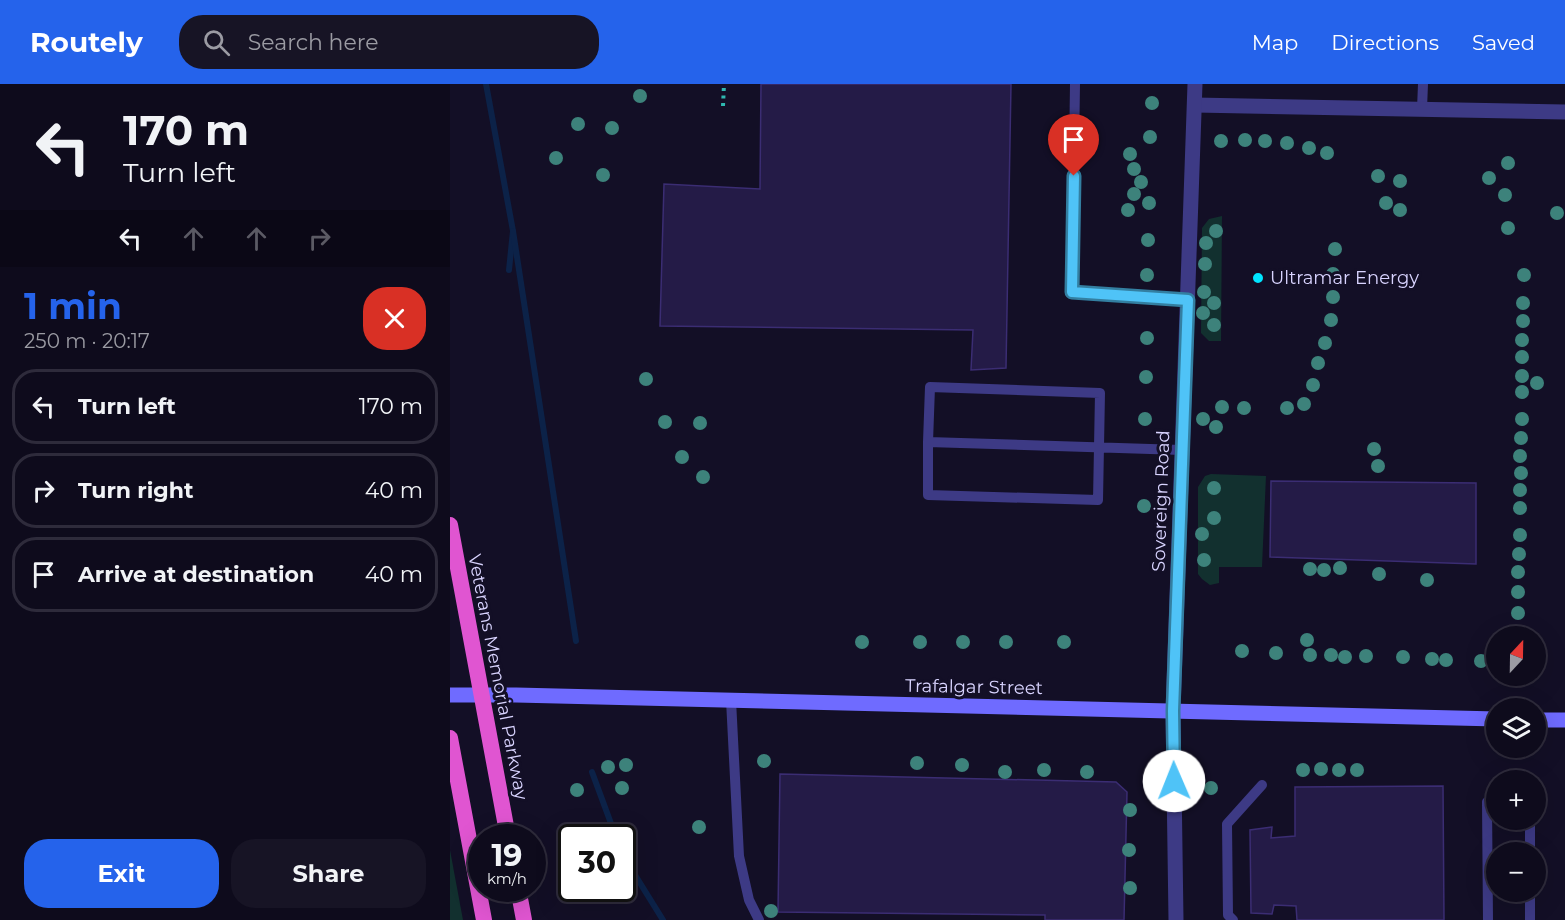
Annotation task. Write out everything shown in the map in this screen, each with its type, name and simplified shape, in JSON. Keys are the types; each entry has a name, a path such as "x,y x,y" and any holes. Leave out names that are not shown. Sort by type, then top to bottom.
{"highway":[{"name":"Veterans Memorial Parkway","path":"450,525 506,824"},
{"path":"450,738 484,920"},
{"path":"521,902 524,920"}],"main road":[{"name":"Trafalgar Street","path":"450,695 1486,719"},
{"path":"1546,720 1565,720"}],"street":[{"name":"Sovereign Road","path":"1176,920 1173,711 1195,84"},
{"path":"1195,105 1565,112"}],"lane":[{"path":"1075,84 1072,292 1188,300"},
{"path":"1422,109 1423,84"},
{"path":"930,387 1100,393 1098,500 928,495 928,442 930,387"},
{"path":"928,442 1182,450"},
{"path":"731,700 739,856 752,907 759,920"},
{"path":"1233,920 1228,915 1227,824 1262,786"},
{"path":"1486,830 1488,920"},
{"path":"1530,902 1530,920"}],"path":[{"path":"723,106 724,84"}],"green space":[{"path":"1222,216 1221,341 1209,341 1201,333 1202,228 1209,219"},
{"path":"1211,474 1266,476 1262,567 1219,567 1219,583 1210,585 1198,574 1198,487 1205,476"},
{"path":"450,850 463,920 450,920"}],"building":[{"path":"761,84 1011,84 1006,368 971,370 973,330 660,326 664,184 760,189"},
{"path":"1271,481 1476,483 1476,564 1270,557"},
{"path":"780,774 1116,782 1127,792 1124,920 1045,920 1045,915 778,912"},
{"path":"1443,786 1444,920 1297,920 1296,906 1274,905 1272,914 1251,913 1250,830 1272,827 1271,838 1295,836 1295,787"}],"waterway":[{"path":"486,84 513,231 509,270"},
{"path":"513,231 576,641"},
{"path":"592,772 611,824"},
{"path":"636,877 663,920"}],"place":[{"name":"Ultramar Energy","path":"1258,278"}],"route":[{"path":"1074,176 1072,292 1188,300 1173,711 1174,781"}]}
